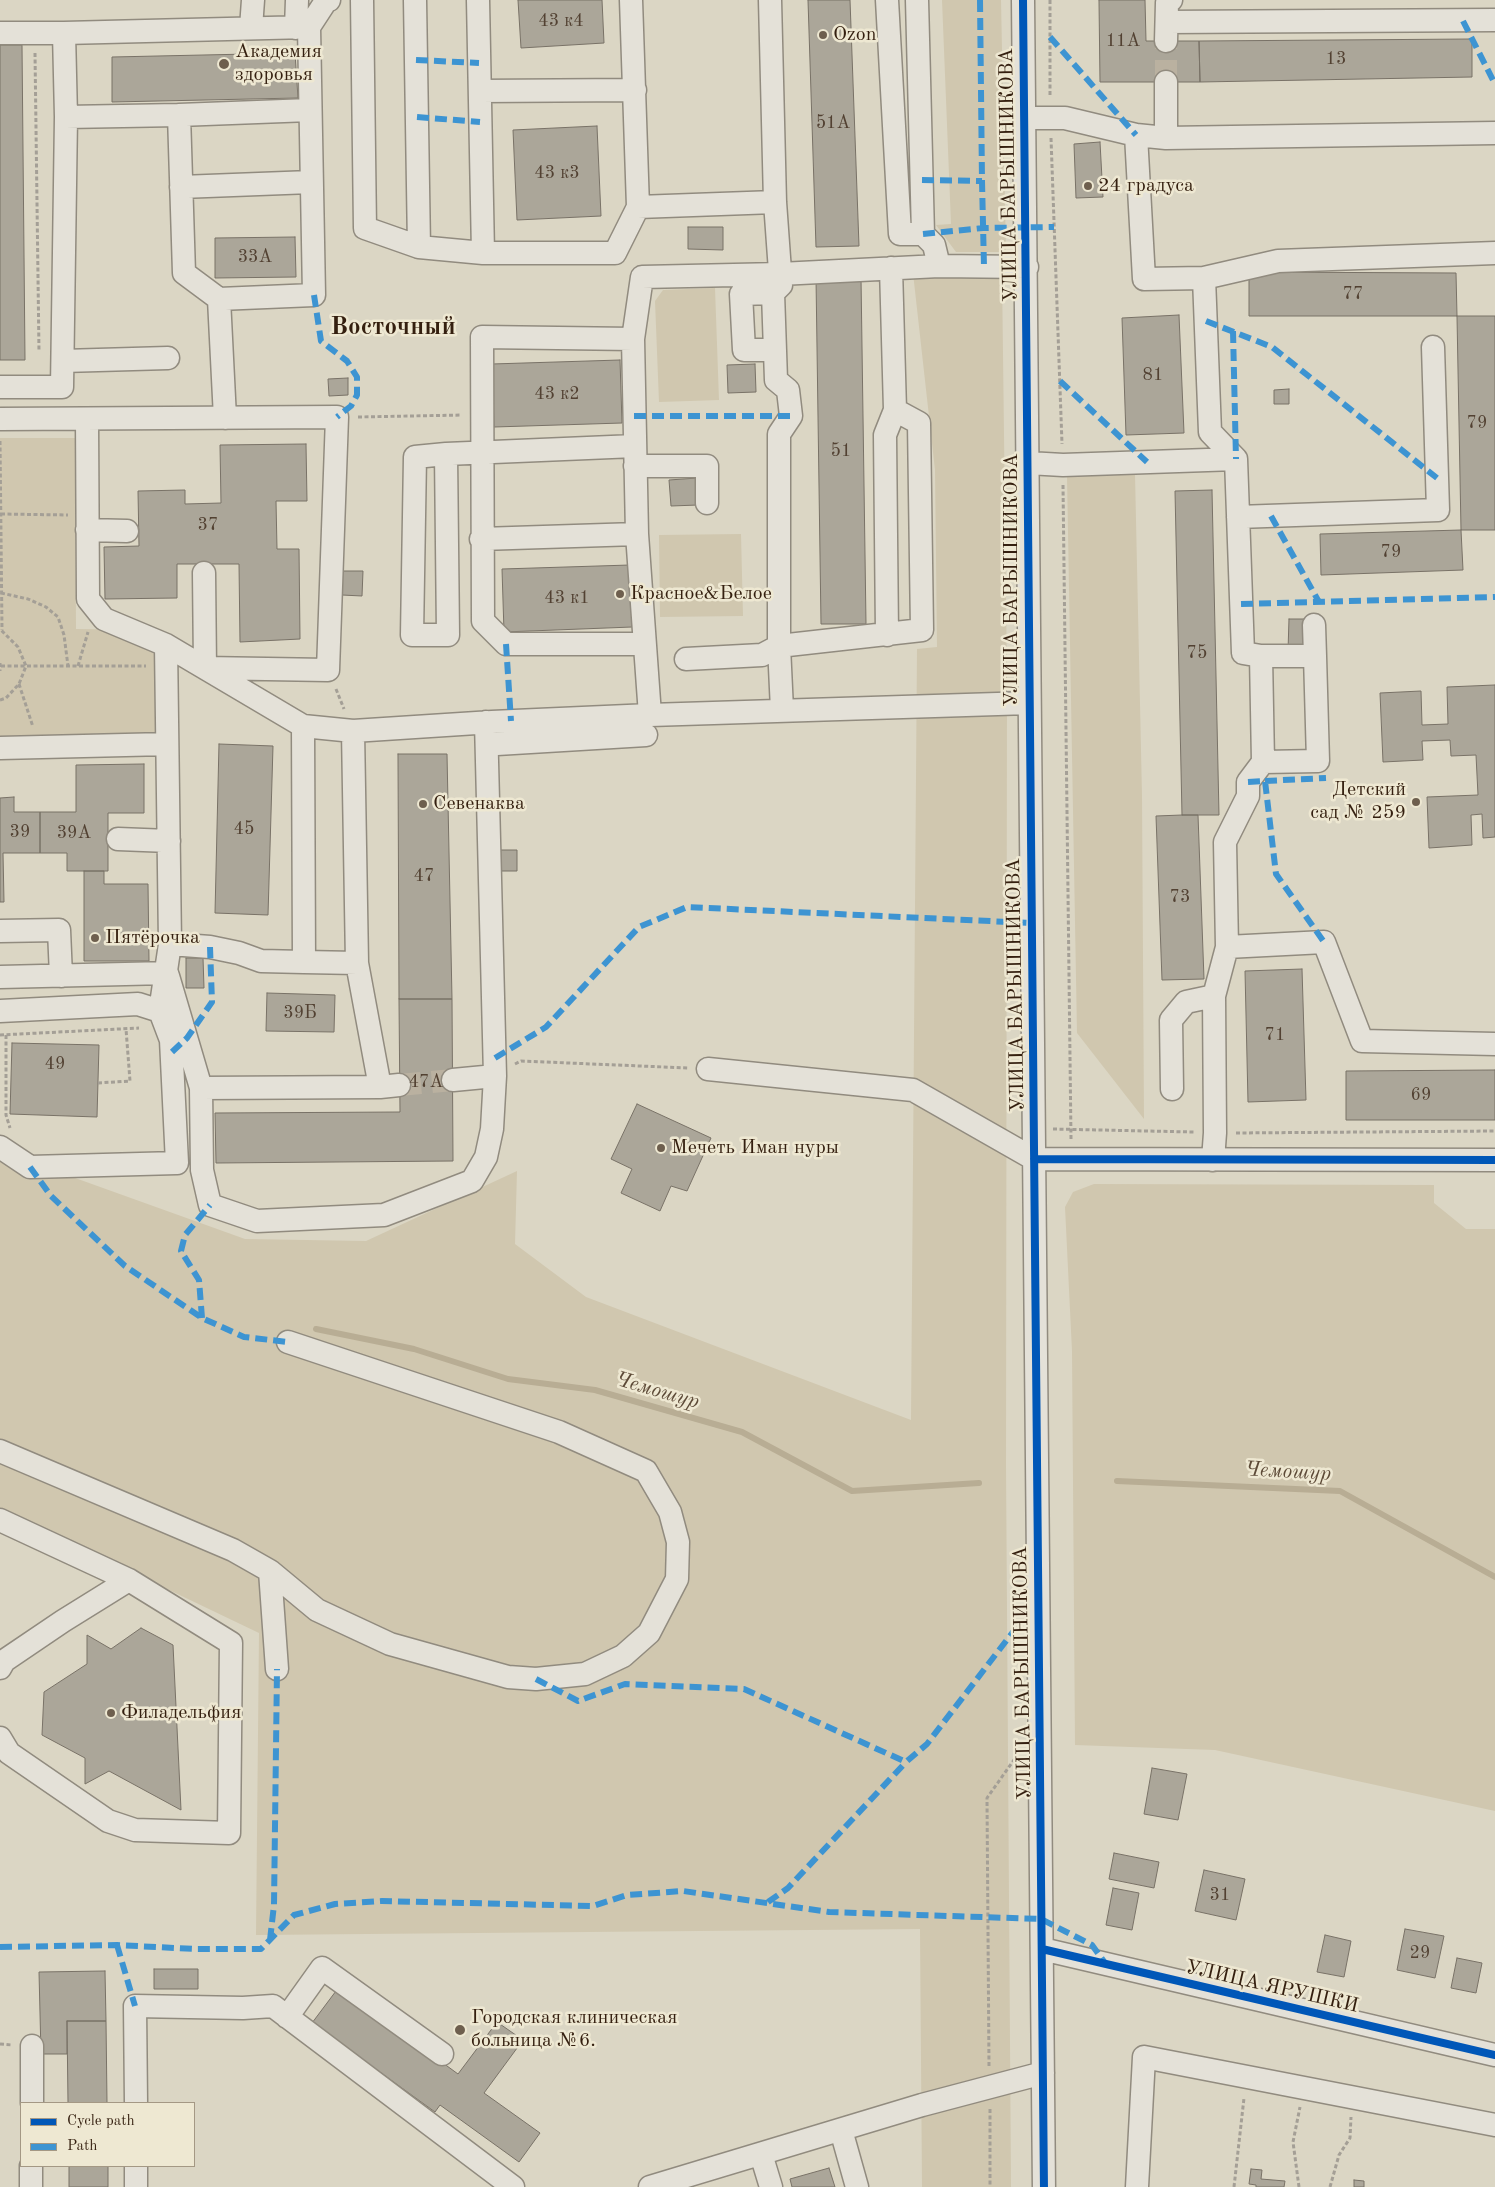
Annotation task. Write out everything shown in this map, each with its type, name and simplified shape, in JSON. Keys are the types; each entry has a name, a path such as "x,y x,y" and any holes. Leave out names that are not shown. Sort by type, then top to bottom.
{"street":[{"path":"251,28 253,0"},
{"path":"179,115 184,273 219,299 314,295 310,110 302,27 297,0"},
{"path":"0,32 64,33 302,27 329,0"},
{"path":"362,0 365,228 419,248 484,252 614,253 638,207 631,0"},
{"path":"415,0 419,248"},
{"path":"478,0 484,252"},
{"path":"770,0 777,284 776,380 788,390 791,416 779,434 779,646 782,710"},
{"path":"887,0 900,234 923,234"},
{"path":"917,0 923,234 934,245 939,266"},
{"name":"УЛИЦА БАРЫШНИКОВА","path":"1023,0 1044,2187"},
{"path":"1171,0 1167,3 1167,32 1495,20"},
{"path":"0,387 62,387 66,117 64,33"},
{"path":"1166,82 1166,138"},
{"path":"480,91 635,90"},
{"path":"66,117 310,110"},
{"path":"1025,118 1065,118 1136,135 1166,138 1495,133"},
{"path":"1136,135 1144,279 1204,278 1278,261 1495,253"},
{"path":"181,187 311,182"},
{"path":"638,207 775,202"},
{"path":"775,350 744,350 741,294 777,284 891,268 939,266 1027,267"},
{"path":"887,635 885,435 895,410 891,268"},
{"path":"648,725 637,534 633,339 642,277 777,284"},
{"path":"1204,278 1210,432 1236,459 1243,653 1261,656 1315,656"},
{"path":"219,299 225,418"},
{"path":"633,339 482,337 481,539 483,621 506,644 644,644"},
{"path":"1238,518 1438,510 1433,347"},
{"path":"63,361 168,358"},
{"path":"686,659 762,655 779,646 922,630 919,423 895,410"},
{"path":"0,419 337,417 328,670 205,668"},
{"path":"87,419 88,599 104,619 166,655 205,668 304,726 353,731 486,722 572,729 648,725 782,710 1029,703"},
{"path":"446,454 448,635 412,635 415,457 446,454 482,453 635,456 707,466 707,503"},
{"path":"1028,463 1063,465 1236,459"},
{"path":"87,523 127,530"},
{"path":"481,539 637,534"},
{"path":"204,573 205,668"},
{"path":"1263,762 1318,761 1314,626"},
{"path":"6,1141 30,1167 177,1163 171,1040 163,1018 170,944 166,655"},
{"path":"1213,1160 1215,1133 1214,996 1227,947 1226,842 1248,796 1248,782 1263,762 1261,656"},
{"path":"167,973 201,1088 202,1170 210,1205 257,1221 384,1215 472,1181 486,1158 490,1138 495,1076 486,722"},
{"path":"304,726 304,962"},
{"path":"497,744 572,729"},
{"path":"201,1088 390,1086 356,963 353,731"},
{"path":"0,748 167,744"},
{"path":"118,840 169,841"},
{"path":"0,931 59,930 61,976"},
{"path":"1227,947 1324,942 1362,1041 1495,1044"},
{"path":"170,944 210,947 239,953 260,961 356,963"},
{"path":"0,977 167,973"},
{"path":"1172,1089 1171,1020 1186,1002 1214,996"},
{"path":"0,1011 138,1004 163,1018"},
{"path":"708,1069 913,1090 1034,1159 1495,1160"},
{"path":"453,1080 495,1076"},
{"path":"0,1451 233,1550 270,1571 317,1610 390,1644 508,1677 536,1679 585,1674 623,1656 649,1633 677,1579 678,1542 670,1512 646,1471 559,1432 288,1342"},
{"path":"0,1520 129,1580 231,1643 229,1833 135,1830 108,1822 9,1753 0,1738"},
{"path":"270,1571 277,1669"},
{"path":"0,1668 4,1661 129,1580"},
{"name":"УЛИЦА ЯРУШКИ","path":"1042,1950 1495,2055"},
{"path":"287,2017 322,1968 442,2054"},
{"path":"136,2102 135,2006 243,2008 272,2006 513,2187"},
{"path":"32,2046 32,2102"},
{"path":"1137,2187 1144,2057 1495,2125"},
{"path":"650,2187 990,2086 1043,2073"},
{"path":"841,2130 857,2187"},
{"path":"761,2154 771,2187"},
{"path":"31,2187 32,2167"},
{"path":"136,2167 136,2187"}],"path":[{"path":"1050,0 1050,118 1063,465 1070,1130 1072,1159"},
{"path":"35,52 39,361"},
{"path":"337,417 481,414"},
{"path":"0,441 1,630 18,647 26,666 19,684 6,698 0,700"},
{"path":"1,514 87,523"},
{"path":"1,593 28,599 46,607 58,617 64,635 68,666"},
{"path":"78,666 95,607"},
{"path":"0,671 1,665 78,666 166,655"},
{"path":"328,670 353,731"},
{"path":"19,684 25,702"},
{"path":"0,1036 126,1029 163,1018"},
{"path":"98,1083 130,1081 126,1029"},
{"path":"6,1035 6,1141"},
{"path":"495,1076 520,1061 708,1069"},
{"path":"1034,1128 1215,1133 1495,1131"},
{"path":"990,2187 988,1798 1016,1757 1016,1747"},
{"path":"1234,2187 1246,2077"},
{"path":"1299,2187 1293,2142 1298,2111 1309,2089"},
{"path":"1330,2187 1339,2155 1350,2138 1352,2116 1343,2096"}],"shaded area":[{"path":"942,0 1001,0 1006,252 956,252 936,225 951,224"},
{"path":"913,273 1002,273 1007,679 1006,1466 1011,2187 922,2187 920,1929 256,1935 259,1633 0,1509 0,1151 245,1239 366,1241 517,1171 515,1244 586,1297 911,1420 917,649 937,647 935,470"},
{"path":"715,288 719,400 659,402 655,301 663,290"},
{"path":"0,438 75,438 76,629 156,630 156,741 0,742"},
{"path":"1135,474 1142,796 1144,1119 1077,1033 1067,476"},
{"path":"741,534 743,616 660,617 659,535"},
{"path":"1094,1184 1434,1185 1434,1203 1466,1229 1495,1229 1495,1811 1215,1750 1075,1745 1072,1351 1065,1207 1073,1192"}],"building":[{"path":"518,0 602,0 604,43 521,48"},
{"path":"808,0 850,0 859,246 816,247"},
{"path":"1099,0 1145,0 1146,41 1199,41 1200,82 1100,82"},
{"path":"1472,39 1472,77 1200,82 1199,41"},
{"path":"0,45 22,45 25,360 0,360"},
{"path":"295,53 298,98 112,102 112,57"},
{"path":"597,126 601,216 517,220 513,130"},
{"path":"1100,142 1103,197 1076,198 1074,144"},
{"path":"688,227 723,227 723,250 688,249"},
{"path":"295,237 296,277 215,278 215,238"},
{"path":"1249,272 1456,273 1457,316 1249,316"},
{"path":"861,277 866,624 821,624 816,278"},
{"path":"1179,315 1184,433 1126,435 1122,318"},
{"path":"1457,316 1495,316 1495,530 1461,530"},
{"path":"620,360 622,423 494,427 492,364"},
{"path":"755,364 756,392 728,393 727,365"},
{"path":"348,378 348,395 329,396 328,379"},
{"path":"1289,389 1289,404 1274,404 1274,390"},
{"path":"306,444 307,501 276,501 277,549 299,549 300,639 240,642 239,564 177,564 177,598 105,599 104,547 139,546 138,491 185,490 185,504 221,503 220,445"},
{"path":"697,478 698,505 671,506 669,480"},
{"path":"1212,490 1219,815 1182,815 1175,491"},
{"path":"1461,530 1463,570 1321,575 1320,534"},
{"path":"630,565 632,627 504,632 502,569"},
{"path":"342,571 363,571 362,596 342,595"},
{"path":"1289,619 1308,619 1308,651 1288,651"},
{"path":"1495,685 1495,837 1483,838 1482,814 1471,815 1472,845 1429,848 1427,797 1478,795 1476,755 1451,756 1450,740 1422,741 1423,760 1383,762 1380,693 1421,691 1422,725 1448,724 1447,687"},
{"path":"219,744 273,746 268,915 215,913"},
{"path":"398,754 447,754 452,999 399,999"},
{"path":"144,764 144,813 108,813 108,871 67,871 67,853 40,853 40,812 76,812 76,765"},
{"path":"14,797 14,812 40,812 40,853 3,853 4,902 0,902 0,798"},
{"path":"1198,815 1204,979 1162,980 1156,816"},
{"path":"499,850 517,850 517,871 499,871"},
{"path":"84,871 104,871 104,884 148,884 149,961 84,961"},
{"path":"186,958 203,958 204,988 186,988"},
{"path":"1302,969 1306,1100 1248,1102 1245,971"},
{"path":"267,993 335,995 334,1032 266,1031"},
{"path":"399,999 452,999 453,1161 216,1163 215,1113 400,1112"},
{"path":"12,1043 99,1045 97,1117 10,1114"},
{"path":"1495,1070 1495,1120 1346,1120 1346,1071"},
{"name":"Мечеть Иман нуры","path":"637,1104 711,1138 687,1191 671,1186 660,1211 621,1193 632,1169 611,1159"},
{"name":"Филадельфия","path":"141,1628 173,1645 181,1810 109,1771 85,1784 85,1758 42,1735 44,1692 87,1664 87,1635 111,1649"},
{"path":"1152,1768 1187,1774 1178,1820 1144,1814"},
{"path":"1114,1853 1159,1862 1154,1888 1109,1879"},
{"path":"1204,1870 1245,1879 1236,1920 1195,1911"},
{"path":"1113,1888 1139,1893 1132,1930 1106,1925"},
{"path":"1405,1929 1444,1936 1435,1978 1397,1970"},
{"path":"1325,1935 1351,1941 1344,1977 1317,1972"},
{"path":"1457,1958 1482,1963 1476,1993 1451,1988"},
{"path":"154,1969 198,1969 198,1989 154,1989"},
{"path":"105,1971 106,2021 67,2021 67,2054 41,2054 39,1972"},
{"path":"339,1987 458,2074 497,2022 523,2040 484,2093 540,2133 519,2162 440,2105 435,2112 312,2023"},
{"path":"67,2021 106,2021 107,2102 68,2102"},
{"path":"69,2167 108,2167 108,2187 69,2187"},
{"path":"829,2168 835,2187 792,2187 790,2179"},
{"path":"1251,2169 1262,2170 1261,2179 1285,2181 1284,2187 1256,2187 1256,2185 1249,2184"},
{"path":"1354,2180 1364,2181 1364,2187 1354,2187"}],"waterway":[{"name":"Чемошур","path":"316,1329 414,1349 508,1379 595,1390 742,1432 852,1491 979,1483"},
{"name":"Чемошур","path":"1117,1481 1340,1491 1495,1577"}],"tunnel":[{"path":"1166,41 1166,82"},
{"path":"399,1085 453,1080"}],"marked path":[{"path":"980,0 984,267"},
{"path":"1463,21 1495,84"},
{"path":"1050,37 1136,135"},
{"path":"416,60 479,63"},
{"path":"417,117 480,122"},
{"path":"922,180 982,181"},
{"path":"923,234 983,228 1054,227"},
{"path":"314,295 321,341 347,361 357,377 357,395 351,406 337,417"},
{"path":"1206,321 1272,347 1437,478"},
{"path":"1233,331 1236,459"},
{"path":"1060,381 1147,462"},
{"path":"634,416 794,416"},
{"path":"1271,516 1319,602"},
{"path":"1241,604 1495,597"},
{"path":"506,644 511,721"},
{"path":"1265,781 1326,778"},
{"path":"1248,782 1265,781 1276,874 1324,942"},
{"path":"495,1058 546,1027 639,927 687,907 1031,923"},
{"path":"172,1052 187,1038 212,1002 210,947"},
{"path":"30,1167 51,1196 125,1266 202,1318 244,1337 288,1342"},
{"path":"202,1318 199,1280 181,1251 185,1235 210,1205"},
{"path":"536,1679 578,1701 625,1684 744,1689 906,1762 927,1744 1016,1628"},
{"path":"270,1940 274,1905 277,1669"},
{"path":"768,1902 788,1888 906,1762"},
{"path":"0,1947 117,1945 195,1949 261,1949 294,1915 335,1904 382,1901 593,1906 627,1895 683,1891 829,1912 1041,1919 1092,1945 1105,1963"},
{"path":"117,1945 135,2006"}],"cycle path":[{"path":"1023,0 1044,2187"},
{"path":"1034,1159 1495,1160"},
{"path":"1042,1949 1495,2055"}],"place":[{"name":"Ozon","path":"823,35"},
{"name":"Академия здоровья","path":"224,64"},
{"name":"24 градуса","path":"1088,186"},
{"name":"Красное&Белое","path":"620,594"},
{"name":"Детский сад № 259","path":"1416,802"},
{"name":"Севенаква","path":"423,804"},
{"name":"Пятёрочка","path":"95,938"},
{"name":"Мечеть Иман нуры","path":"661,1148"},
{"name":"Филадельфия","path":"111,1713"},
{"name":"Городская клиническая больница №6.","path":"460,2030"}],"district":[{"name":"Восточный","path":"393,327"}]}
